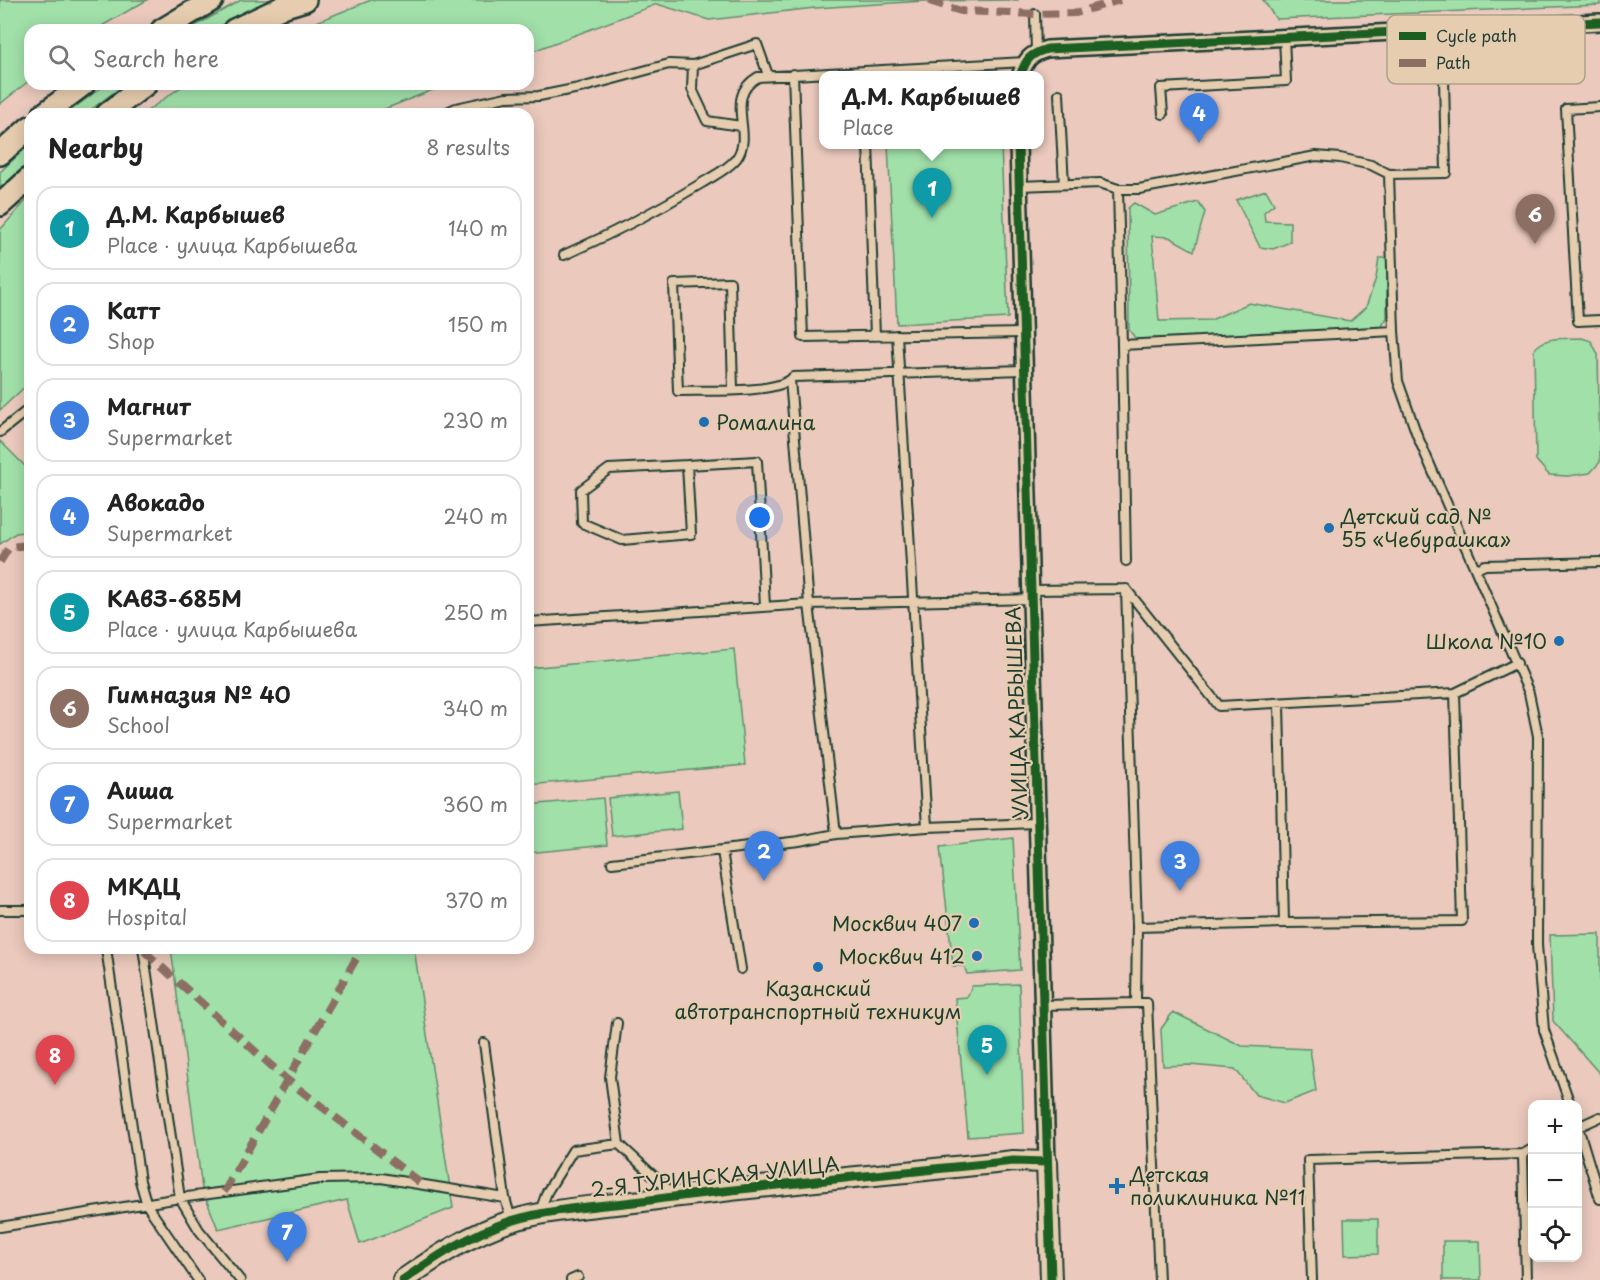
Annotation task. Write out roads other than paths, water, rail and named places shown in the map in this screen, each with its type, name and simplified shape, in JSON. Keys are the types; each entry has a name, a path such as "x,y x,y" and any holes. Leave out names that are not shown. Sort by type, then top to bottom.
{"main road":[{"path":"172,24 212,0"},
{"path":"247,24 285,6 305,0"},
{"path":"52,108 76,90"},
{"path":"115,108 138,90"},
{"path":"0,154 24,132"},
{"path":"0,205 24,183"}],"street":[{"path":"1585,23 1600,22"},
{"path":"1027,63 1047,50 1387,32"},
{"name":"УЛИЦА КАРБЫШЕВА","path":"1018,149 1051,1280"},
{"name":"2-Я ТУРИНСКАЯ УЛИЦА","path":"403,1280 442,1253 477,1234 539,1214 1013,1161 1047,1162"}],"lane":[{"path":"897,71 1027,63 1035,14"},
{"path":"1163,114 1161,88 1286,81 1284,37"},
{"path":"456,108 506,97 538,96 584,87 669,64 693,65 758,44 768,75"},
{"path":"693,65 692,89 707,121 741,126"},
{"path":"793,74 803,337 1023,333"},
{"path":"564,255 669,203 729,166 739,154 742,146 740,97 750,82 768,75 819,74"},
{"path":"1019,186 1100,183 1118,189 1139,189 1316,156 1340,158 1371,165 1389,174 1446,173 1444,84"},
{"path":"1059,94 1064,184"},
{"path":"1600,106 1566,109 1578,321 1600,320"},
{"path":"868,149 875,336"},
{"path":"1389,174 1394,331 1398,381 1417,435 1529,693 1538,736 1537,945 1544,1030 1569,1100"},
{"path":"1118,189 1126,561"},
{"path":"733,389 730,282 675,284 678,391 733,389 780,386 793,377 1024,370"},
{"path":"1122,345 1394,331"},
{"path":"897,335 927,827"},
{"path":"790,380 809,604 836,834"},
{"path":"0,432 24,415"},
{"path":"687,465 691,534 622,540 582,523 581,490 609,469 757,461 765,606"},
{"path":"1476,569 1485,565 1600,562"},
{"path":"1126,589 1219,706 1455,693 1517,663"},
{"path":"534,622 765,606 912,601 1126,589"},
{"path":"1126,589 1137,927 1136,1003"},
{"path":"1137,927 1462,921 1455,693"},
{"path":"1279,704 1284,923"},
{"path":"612,863 799,842 836,834 927,827 1037,823"},
{"path":"722,851 741,969"},
{"path":"0,910 24,910"},
{"path":"107,954 140,1181 147,1205 198,1280"},
{"path":"144,954 180,1198 199,1230 240,1280"},
{"path":"1043,1005 1147,1003 1160,1280"},
{"path":"617,1023 610,1077 619,1144 676,1197"},
{"path":"484,1043 505,1198 512,1221"},
{"path":"1582,1124 1600,1117"},
{"path":"1582,1139 1600,1199"},
{"path":"539,1214 547,1192 573,1149 619,1144"},
{"path":"1312,1280 1308,1160 1523,1154 1528,1152"},
{"path":"1523,1154 1526,1280"},
{"path":"0,1227 180,1198 320,1179 381,1178 505,1198"}],"place":[{"name":"Авокадо","path":"1199,143"},
{"name":"Д.М. Карбышев","path":"932,218"},
{"name":"Гимназия № 40","path":"1535,244"},
{"name":"Ромалина","path":"704,422"},
{"name":"Детский сад № 55 «Чебурашка»","path":"1329,528"},
{"name":"Школа №10","path":"1559,641"},
{"name":"Катт","path":"764,881"},
{"name":"Магнит","path":"1180,891"},
{"name":"Москвич 407","path":"974,923"},
{"name":"Москвич 412","path":"977,956"},
{"name":"Казанский автотранспортный техникум","path":"818,967"},
{"name":"КАвЗ-685М","path":"987,1075"},
{"name":"МКДЦ","path":"55,1085"},
{"name":"Детская поликлиника №11","path":"1117,1186"},
{"name":"Аиша","path":"287,1262"}]}
